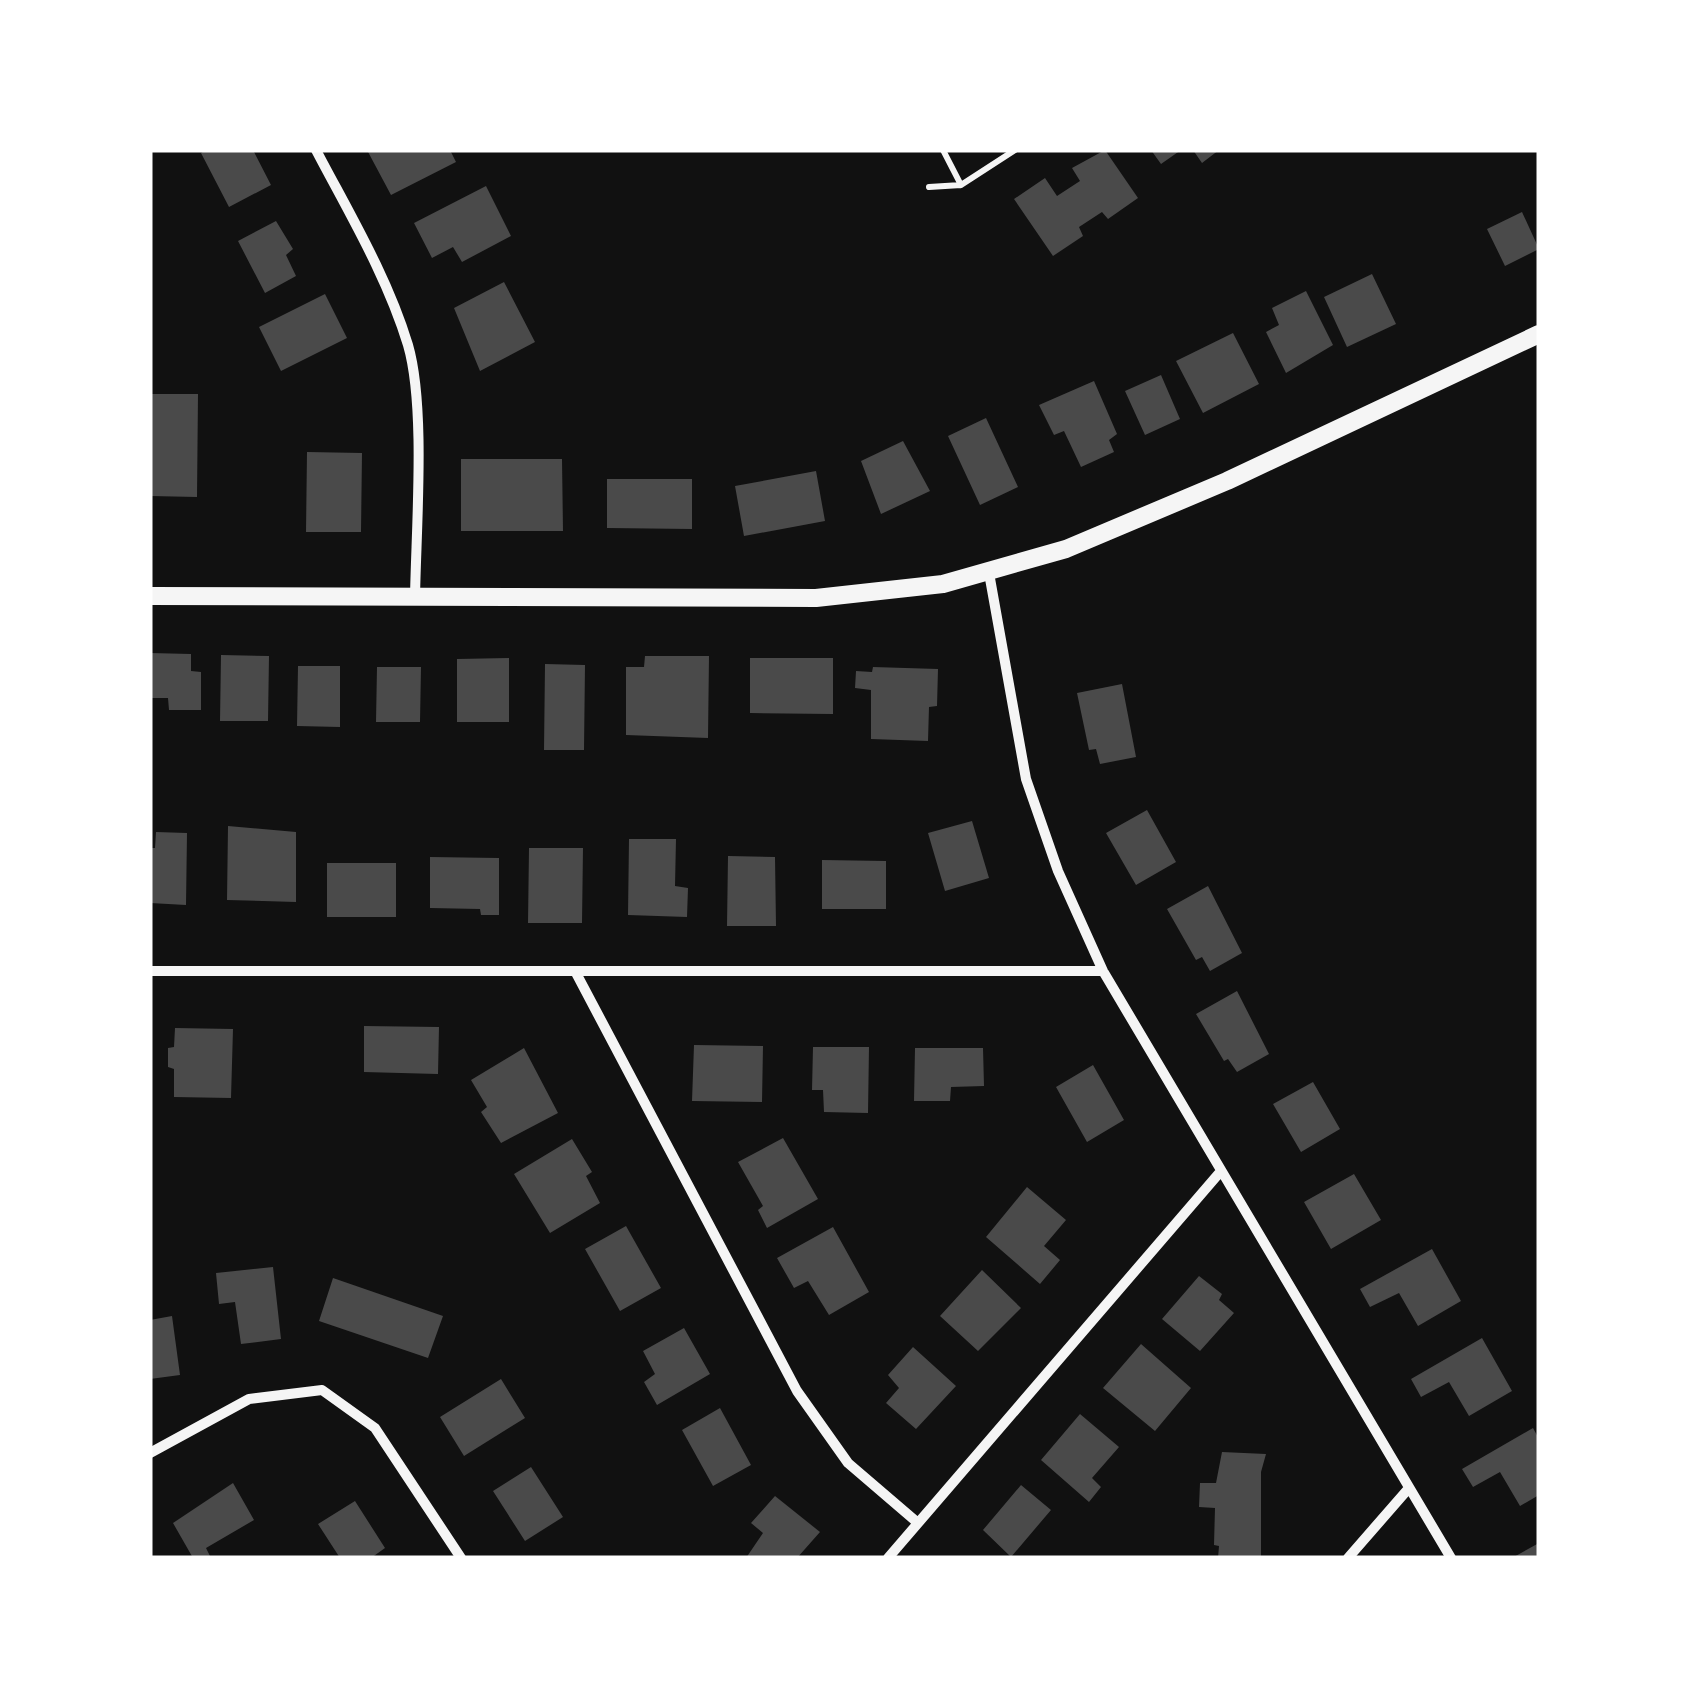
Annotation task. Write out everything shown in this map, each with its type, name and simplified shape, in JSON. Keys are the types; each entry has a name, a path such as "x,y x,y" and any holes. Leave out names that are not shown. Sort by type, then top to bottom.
{"street":[{"path":"316,150 380,271 409,348 416,432 416,600"},
{"path":"150,596 416,600 816,598 943,584 1066,550 1227,481 1539,334"},
{"path":"989,573 1026,778 1058,871 1103,971 1451,1558"},
{"path":"150,971 1103,971"},
{"path":"575,971 796,1391 848,1463 918,1522"},
{"path":"888,1558 1220,1171"},
{"path":"150,1452 249,1399 322,1390 375,1428 462,1558"},
{"path":"1348,1558 1408,1488"}],"path":[{"path":"943,150 961,185"},
{"path":"928,187 961,185 1015,150"}],"building":[{"path":"253,150 271,185 229,207 201,153"},
{"path":"367,150 450,150 456,162 391,195"},
{"path":"1105,150 1138,198 1108,219 1102,212 1079,227 1083,236 1053,256 1014,199 1045,178 1057,196 1080,181 1072,168"},
{"path":"1151,150 1181,150 1161,164"},
{"path":"1193,150 1219,150 1202,163"},
{"path":"486,186 511,236 462,262 453,247 432,258 414,223"},
{"path":"1522,212 1539,249 1505,266 1487,229"},
{"path":"276,221 293,249 286,255 296,276 265,293 238,241"},
{"path":"1372,274 1396,324 1347,347 1324,297"},
{"path":"504,282 535,342 480,371 454,308"},
{"path":"1306,291 1333,345 1286,373 1266,332 1279,325 1272,308"},
{"path":"325,294 347,338 281,371 259,327"},
{"path":"1233,333 1259,384 1203,413 1176,361"},
{"path":"1161,375 1180,419 1145,435 1125,391"},
{"path":"1094,381 1117,434 1109,440 1114,452 1081,467 1064,431 1054,435 1039,405"},
{"path":"150,394 198,394 197,497 150,496"},
{"path":"986,418 1018,487 980,505 948,436"},
{"path":"903,441 930,491 881,514 861,461"},
{"path":"307,452 362,453 361,532 306,532"},
{"path":"461,459 562,459 563,531 461,531"},
{"path":"816,471 825,521 744,536 735,486"},
{"path":"607,479 692,479 692,529 607,528"},
{"path":"150,653 191,654 191,671 201,672 201,710 169,710 168,698 150,698"},
{"path":"221,655 269,656 268,721 220,721"},
{"path":"645,656 709,656 708,738 626,735 626,667 644,667"},
{"path":"509,658 509,722 457,722 457,659"},
{"path":"750,658 833,658 833,714 750,713"},
{"path":"545,664 585,665 584,750 544,750"},
{"path":"298,666 340,666 340,727 297,726"},
{"path":"377,667 421,667 420,722 376,722"},
{"path":"873,667 938,669 937,706 929,707 928,741 871,739 871,690 855,688 856,671 872,672"},
{"path":"1122,684 1136,757 1100,764 1096,749 1089,750 1077,693"},
{"path":"1147,810 1176,862 1136,885 1106,833"},
{"path":"972,821 989,878 945,891 928,833"},
{"path":"228,826 296,832 296,902 227,900"},
{"path":"156,832 187,833 186,905 150,903 150,848 155,848"},
{"path":"629,839 676,839 675,886 688,888 687,917 628,915"},
{"path":"529,848 583,848 582,923 528,923"},
{"path":"728,856 775,857 776,926 727,926"},
{"path":"430,857 499,858 499,915 481,915 480,909 430,908"},
{"path":"822,860 886,861 886,909 822,909"},
{"path":"327,863 396,863 396,917 327,917"},
{"path":"1208,886 1242,953 1210,971 1202,957 1196,960 1167,909"},
{"path":"1237,991 1269,1054 1237,1072 1228,1059 1224,1061 1196,1014"},
{"path":"364,1026 439,1027 438,1074 364,1072"},
{"path":"175,1028 233,1029 231,1098 174,1097 174,1069 168,1067 168,1048 174,1047"},
{"path":"694,1045 763,1046 762,1102 692,1101"},
{"path":"813,1047 869,1047 868,1113 824,1112 823,1090 812,1090"},
{"path":"524,1048 558,1113 501,1143 481,1112 487,1107 471,1080"},
{"path":"915,1048 983,1048 984,1086 951,1087 950,1101 914,1101"},
{"path":"1093,1065 1124,1120 1087,1142 1056,1087"},
{"path":"1313,1082 1340,1129 1301,1152 1273,1104"},
{"path":"783,1138 818,1199 767,1228 758,1210 763,1206 738,1162"},
{"path":"572,1139 592,1172 586,1176 600,1203 550,1233 514,1174"},
{"path":"1354,1174 1381,1220 1331,1249 1304,1202"},
{"path":"1027,1187 1066,1220 1044,1246 1060,1260 1040,1284 986,1237"},
{"path":"626,1226 661,1288 620,1311 585,1249"},
{"path":"833,1227 869,1292 829,1315 808,1281 794,1288 777,1258"},
{"path":"1432,1249 1461,1301 1418,1326 1399,1293 1370,1307 1360,1289"},
{"path":"273,1267 281,1339 241,1344 235,1302 219,1304 216,1273"},
{"path":"982,1270 1021,1308 978,1351 940,1316"},
{"path":"1199,1276 1222,1294 1219,1300 1234,1313 1200,1351 1162,1319"},
{"path":"333,1278 443,1316 428,1358 319,1321"},
{"path":"172,1316 180,1375 150,1379 150,1320"},
{"path":"684,1328 710,1374 657,1405 644,1382 655,1374 643,1351"},
{"path":"1482,1338 1512,1391 1469,1416 1449,1382 1421,1397 1411,1379"},
{"path":"1141,1344 1191,1388 1155,1431 1103,1388"},
{"path":"913,1347 956,1386 916,1429 886,1403 899,1388 888,1375"},
{"path":"501,1379 525,1418 464,1456 440,1417"},
{"path":"720,1408 751,1465 713,1486 682,1430"},
{"path":"1080,1414 1119,1447 1092,1478 1101,1487 1089,1502 1041,1460"},
{"path":"1533,1428 1539,1439 1539,1495 1520,1506 1500,1472 1473,1487 1462,1469"},
{"path":"1222,1452 1266,1454 1261,1472 1261,1558 1218,1558 1219,1546 1214,1545 1215,1508 1199,1507 1200,1483 1216,1483"},
{"path":"531,1467 563,1517 525,1541 493,1491"},
{"path":"233,1483 254,1520 206,1548 211,1558 193,1558 173,1523"},
{"path":"1021,1485 1051,1510 1011,1557 983,1530"},
{"path":"775,1496 820,1532 797,1558 746,1558 763,1533 751,1523"},
{"path":"355,1501 385,1548 371,1558 340,1558 318,1524"},
{"path":"1539,1543 1539,1558 1512,1558"}]}
